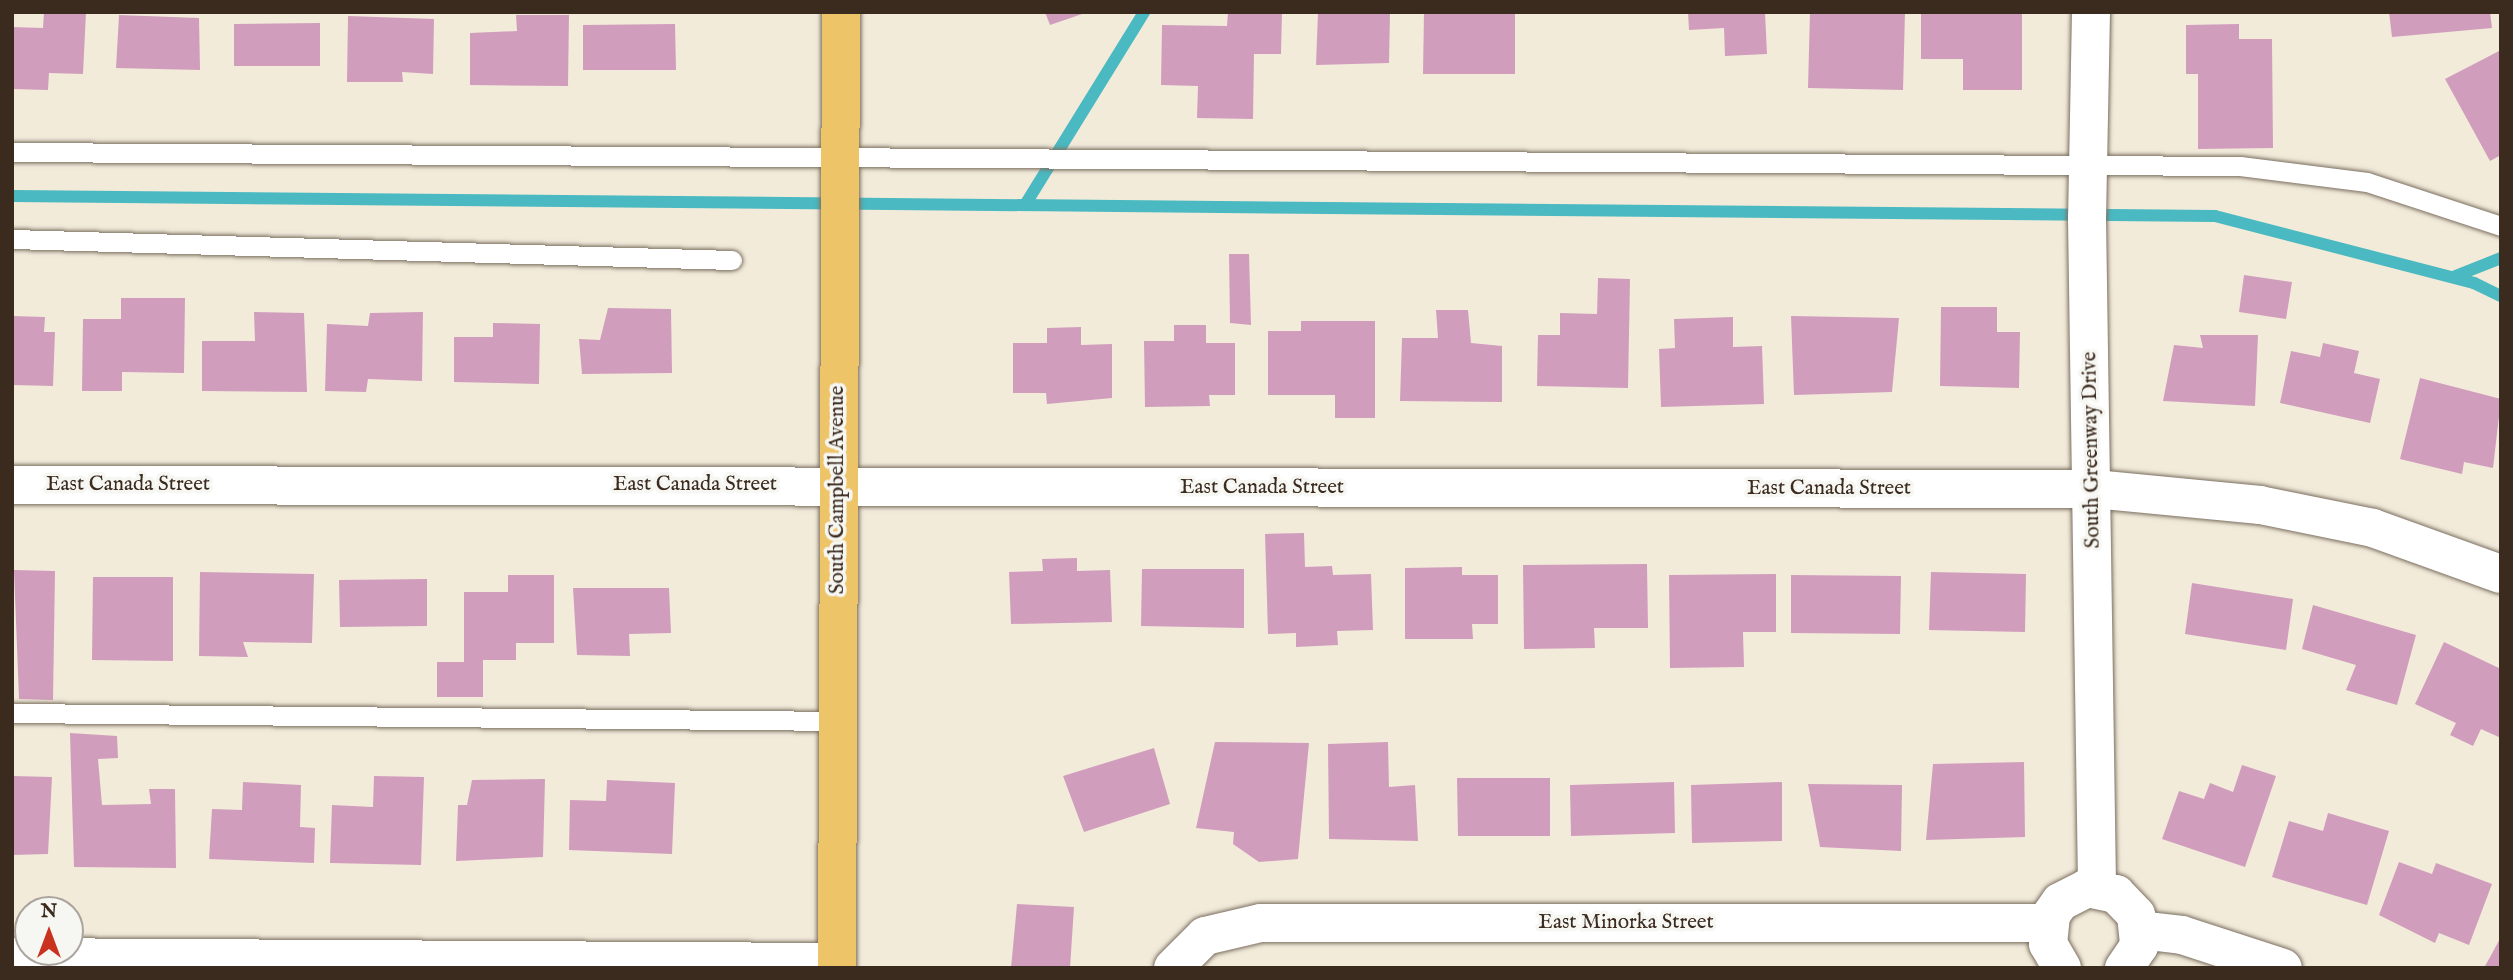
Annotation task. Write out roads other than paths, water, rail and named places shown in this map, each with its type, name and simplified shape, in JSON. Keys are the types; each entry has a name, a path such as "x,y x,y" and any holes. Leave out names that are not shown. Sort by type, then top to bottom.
{"main road":[{"name":"South Campbell Avenue","path":"837,965 841,12"}],"street":[{"name":"South Greenway Drive","path":"2091,12 2088,164 2097,888"},
{"name":"East Canada Street","path":"12,485 2094,489 2260,505 2373,528 2501,573"},
{"path":"2062,968 2048,944 2049,923 2072,893 2097,888 2128,902 2140,930 2124,968"},
{"name":"East Minorka Street","path":"1173,968 1205,936 1261,922 2049,923"},
{"path":"2140,930 2182,935 2283,968"},
{"path":"12,957 837,965"}],"lane":[{"path":"12,152 840,167 2088,164 2240,166 2367,182 2501,226"},
{"path":"12,239 732,260"},
{"path":"12,713 838,721"}],"waterway":[{"path":"1025,205 1144,12"},
{"path":"12,196 2215,216 2474,283 2501,296"},
{"path":"2453,277 2501,258"}]}
